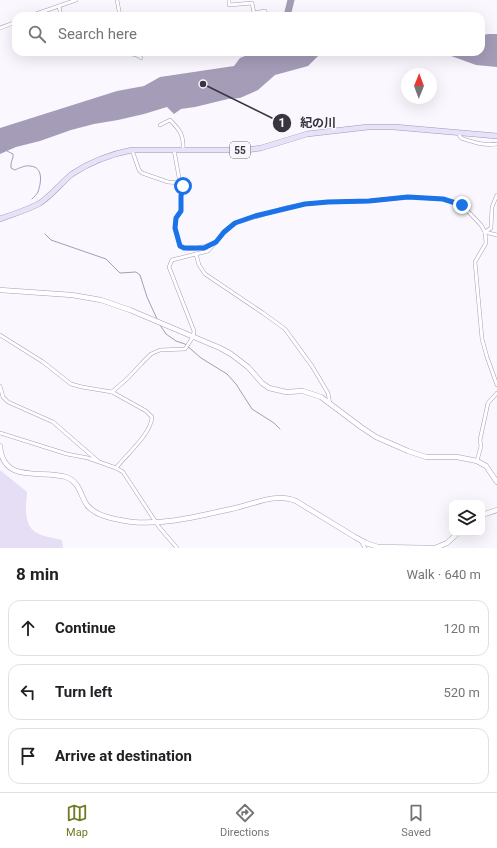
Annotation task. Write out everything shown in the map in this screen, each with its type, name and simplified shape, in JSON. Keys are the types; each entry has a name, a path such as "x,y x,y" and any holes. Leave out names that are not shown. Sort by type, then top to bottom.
{"main road":[{"name":"55","path":"0,219 41,202 72,174 86,166 118,153 132,150 246,150 261,148 307,134 368,127 394,127 497,136"}],"street":[{"path":"42,12 76,0"},
{"path":"117,0 119,12"},
{"path":"229,0 229,5 252,3 254,12"},
{"path":"59,6 60,12"},
{"path":"0,28 12,24"},
{"path":"160,125 170,120 179,129 184,141 183,150"},
{"path":"458,133 461,138 475,143 490,146 497,144"},
{"path":"132,150 139,170 142,173 168,182 180,183"},
{"path":"174,150 180,183 183,186 181,211 176,218 175,228 180,246 184,248 204,248 216,242"},
{"path":"485,232 491,228 492,206 497,195"},
{"path":"112,392 151,354 160,350 185,349 193,337 194,331 169,267 172,260 208,251 224,232 235,223 285,208 305,204 369,201 408,197 443,199 462,205 481,225 485,232 486,243 475,262 482,339 497,385"},
{"path":"485,232 497,235"},
{"path":"196,254 199,264 205,274 285,328 312,366 328,393 330,404"},
{"path":"0,290 72,295 101,300 130,310 231,354 248,367 262,383 269,388 286,392 311,393 330,404 376,437 408,451 426,457 457,457 477,461 486,466 497,482"},
{"path":"0,336 43,362 71,384 87,389 112,392 152,417 152,423 148,430 116,468"},
{"path":"0,386 3,397 8,402 53,422 101,463"},
{"path":"477,461 482,446 480,440 488,403 497,393"},
{"path":"0,432 67,454 88,458 123,472 156,522 177,548"},
{"path":"0,446 2,458 5,463 16,471 30,474 60,476 72,480 80,488 88,506 97,512 124,520 156,522 172,521 229,510 274,498 285,497 296,501 360,540 378,547 435,548 447,543 455,536"},
{"path":"485,514 497,510"},
{"path":"360,540 365,548"}],"shaded area":[{"path":"485,34 497,34 497,67 476,65 451,56 485,56"},
{"path":"245,56 318,56 308,66 275,75 258,90 240,98 228,99 181,109 174,114 167,107 144,114 94,124 16,147 0,154 0,128 117,91 144,86 160,77 234,66 240,58"},
{"path":"0,470 27,492 26,515 29,526 43,536 62,540 63,548 0,548"}],"waterway":[{"path":"288,12 291,0"},
{"path":"7,151 13,154 11,168 15,170 25,166 30,166 38,169 40,176 39,188 38,193 32,199"},
{"path":"45,234 51,240 106,259 120,273 136,272 140,275 147,297 157,319"},
{"path":"160,325 166,334 176,341 185,344 201,358 227,374 236,384 252,409 274,423 280,429"}],"place":[{"name":"紀の川","path":"203,84"}],"route":[{"path":"183,186 181,211 176,218 175,228 180,246 184,248 204,248 216,242 224,232 235,223 255,216 305,204 369,201 408,197 443,199 462,205"}]}
